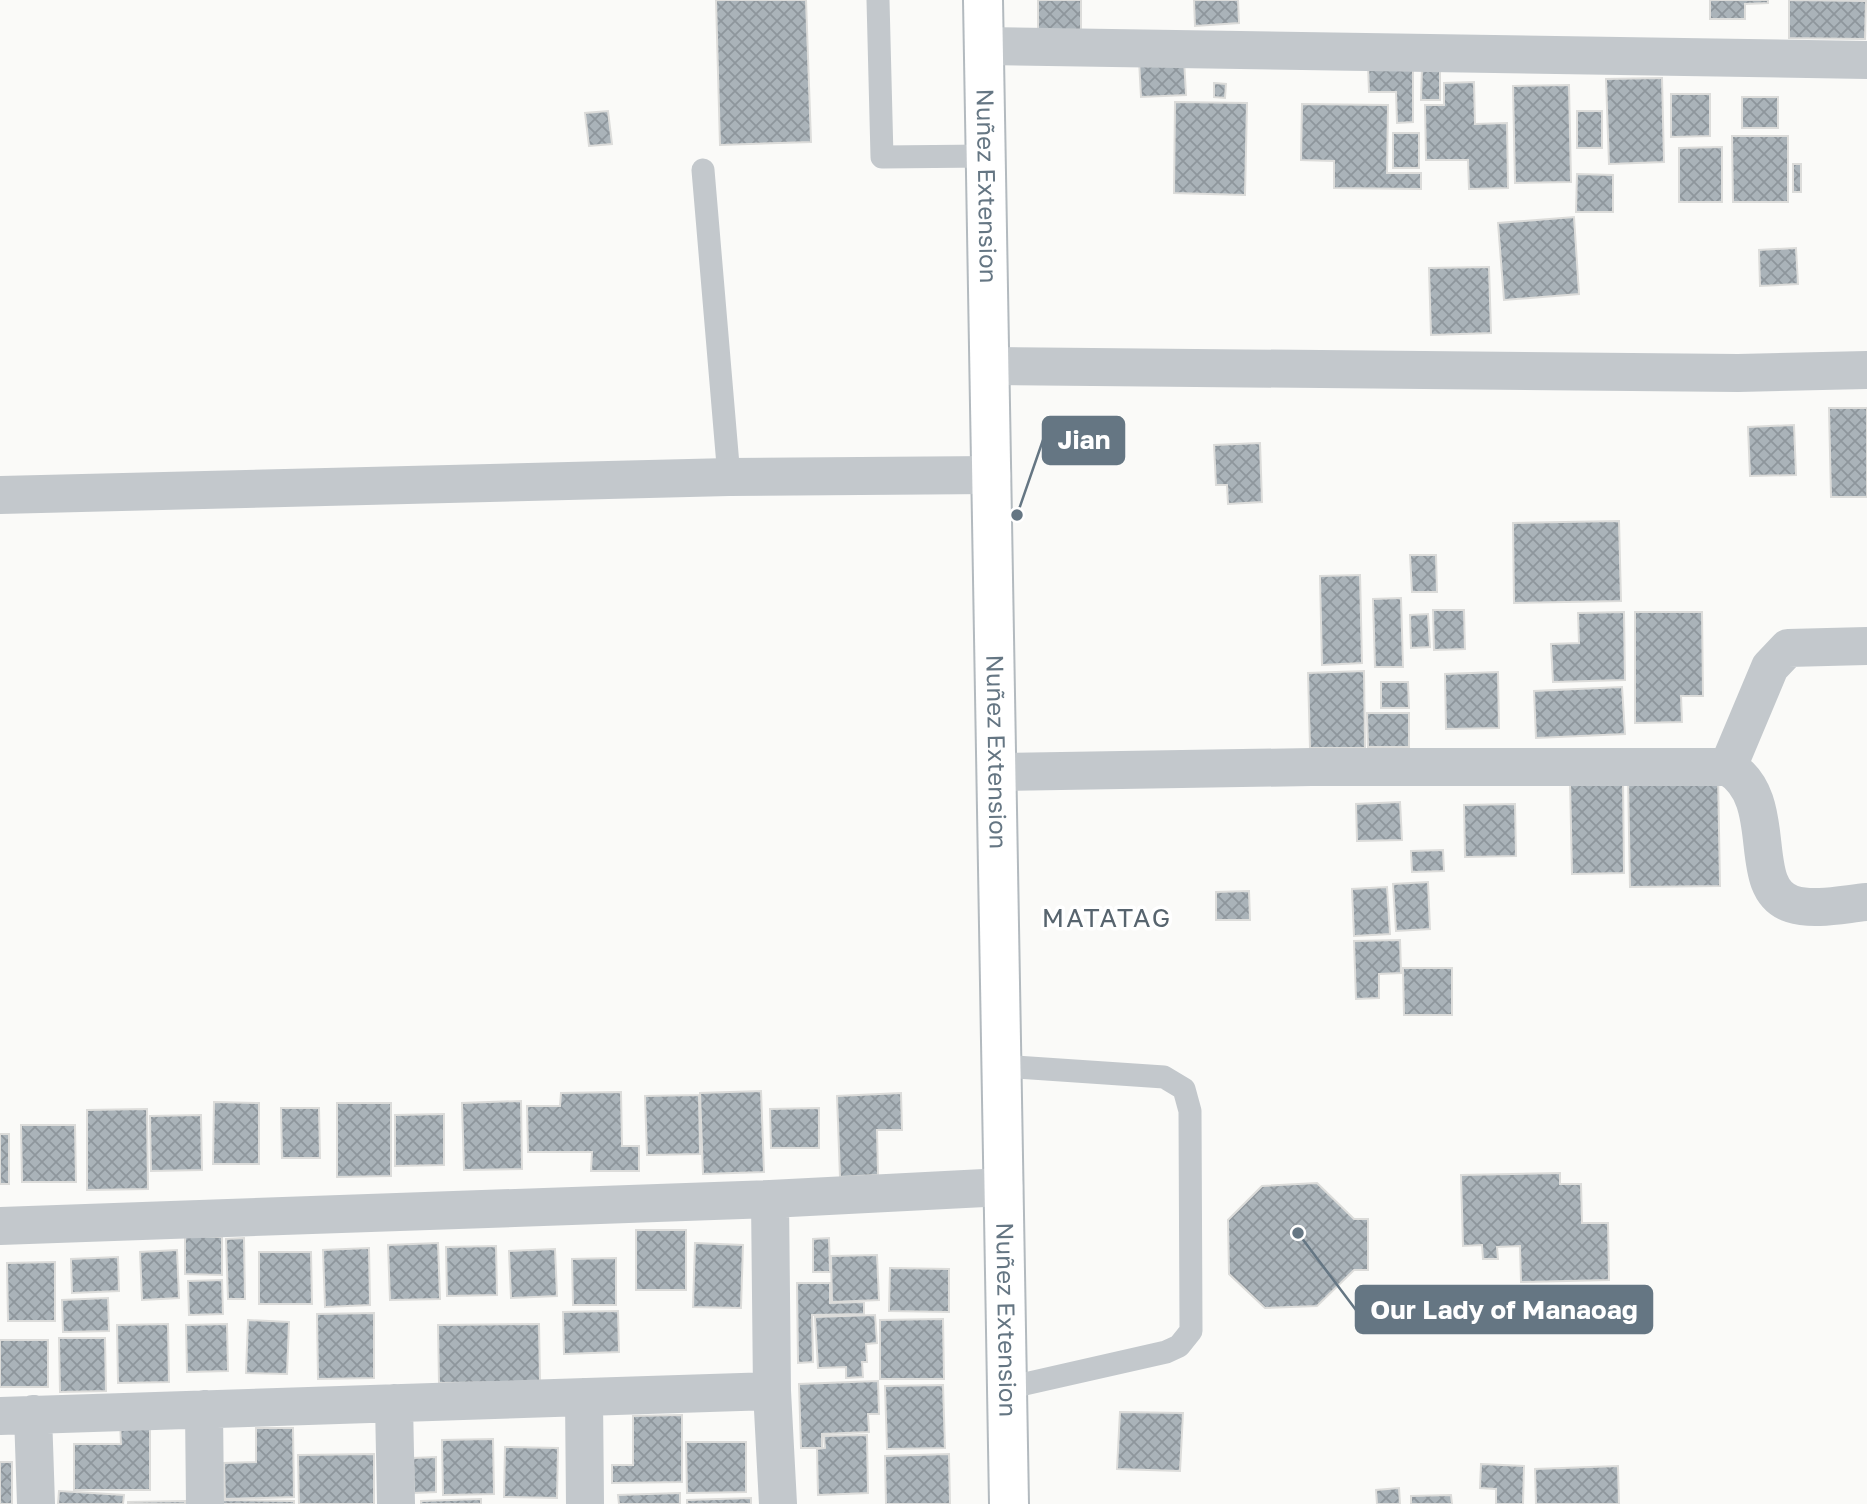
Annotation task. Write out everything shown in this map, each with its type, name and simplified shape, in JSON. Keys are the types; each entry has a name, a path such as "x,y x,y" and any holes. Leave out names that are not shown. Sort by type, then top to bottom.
{"street":[{"name":"Nuñez Extension","path":"983,0 1009,1504"},
{"path":"984,46 1867,60"},
{"path":"990,366 1738,373 1867,370"},
{"path":"0,495 729,477 992,475"},
{"path":"1728,767 1770,667 1788,649 1867,646"},
{"path":"997,772 1311,767 1728,767 1750,785 1759,810 1766,872 1773,891 1789,903 1802,906 1867,902"},
{"path":"0,1226 770,1199 1004,1187"},
{"path":"770,1199 772,1391 778,1504"},
{"path":"36,1504 17,1415 772,1391"},
{"path":"584,1396 585,1504"},
{"path":"394,1403 396,1504"},
{"path":"204,1409 205,1504"}],"lane":[{"path":"878,0 882,158 986,156"},
{"path":"703,170 729,477"},
{"path":"1002,1066 1164,1077 1184,1089 1190,1111 1191,1331 1179,1346 1166,1352 1007,1388"}],"building":[{"path":"716,0 806,0 811,142 720,145"},
{"path":"1038,0 1081,0 1081,33 1038,32"},
{"path":"1194,0 1238,0 1239,23 1195,26"},
{"path":"1710,0 1768,0 1768,3 1745,4 1745,19 1710,19"},
{"path":"1789,0 1866,1 1865,39 1789,38"},
{"path":"1184,59 1186,95 1141,97 1139,60"},
{"path":"1413,61 1413,122 1397,123 1396,92 1369,92 1368,66"},
{"path":"1422,68 1440,68 1440,100 1421,100"},
{"path":"1662,78 1664,162 1609,164 1606,79"},
{"path":"1474,82 1475,124 1507,123 1508,188 1469,189 1468,160 1426,160 1425,105 1444,105 1444,83"},
{"path":"1214,83 1226,84 1225,98 1214,97"},
{"path":"1569,85 1571,182 1515,183 1513,86"},
{"path":"1671,94 1710,94 1710,136 1671,137"},
{"path":"1742,97 1778,97 1778,128 1742,128"},
{"path":"1175,102 1247,103 1245,195 1174,193"},
{"path":"1302,104 1388,105 1387,173 1421,173 1421,189 1334,188 1334,161 1301,160"},
{"path":"608,111 612,144 589,146 585,113"},
{"path":"1577,111 1602,111 1602,148 1577,148"},
{"path":"1393,133 1419,133 1419,168 1393,168"},
{"path":"1732,136 1788,136 1788,202 1733,202"},
{"path":"1722,147 1722,202 1679,202 1679,148"},
{"path":"1793,164 1801,164 1801,192 1793,192"},
{"path":"1577,174 1613,175 1613,212 1576,212"},
{"path":"1574,217 1579,294 1504,300 1498,223"},
{"path":"1796,248 1798,284 1760,286 1759,250"},
{"path":"1489,267 1491,333 1431,335 1429,268"},
{"path":"1829,408 1867,408 1867,497 1831,497"},
{"path":"1794,425 1796,475 1750,476 1748,427"},
{"path":"1260,443 1262,502 1228,504 1227,485 1216,485 1214,445"},
{"path":"1619,521 1621,601 1514,603 1513,523"},
{"path":"1410,555 1436,555 1437,592 1412,592"},
{"path":"1360,575 1362,663 1322,665 1320,576"},
{"path":"1401,598 1403,667 1375,667 1373,599"},
{"path":"1433,610 1464,610 1465,649 1434,650"},
{"path":"1624,612 1625,680 1553,682 1551,644 1579,643 1578,613"},
{"path":"1635,612 1702,612 1703,696 1681,696 1682,722 1635,723"},
{"path":"1428,614 1430,647 1411,648 1410,615"},
{"path":"1364,671 1365,748 1310,748 1308,673"},
{"path":"1498,672 1499,728 1446,729 1445,674"},
{"path":"1381,682 1408,682 1409,708 1381,708"},
{"path":"1622,687 1625,734 1536,738 1534,691"},
{"path":"1367,713 1409,713 1409,747 1368,747"},
{"path":"1718,774 1720,886 1630,887 1628,776"},
{"path":"1623,779 1624,873 1572,874 1570,780"},
{"path":"1400,802 1402,840 1357,841 1356,804"},
{"path":"1515,804 1516,856 1465,857 1464,805"},
{"path":"1443,850 1444,871 1412,872 1411,851"},
{"path":"1428,882 1430,929 1396,931 1393,884"},
{"path":"1387,887 1390,934 1354,936 1352,889"},
{"path":"1249,891 1250,920 1216,920 1216,892"},
{"path":"1400,940 1401,973 1379,974 1379,998 1356,999 1354,941"},
{"path":"1403,968 1452,968 1452,1015 1404,1015"},
{"path":"761,1091 764,1172 703,1174 700,1093"},
{"path":"621,1092 622,1146 639,1146 639,1171 591,1171 592,1152 528,1152 527,1106 560,1106 561,1093"},
{"path":"901,1093 902,1130 877,1130 878,1175 840,1177 837,1096"},
{"path":"699,1095 700,1154 647,1155 645,1096"},
{"path":"521,1101 522,1169 464,1170 462,1103"},
{"path":"214,1102 259,1103 259,1164 213,1164"},
{"path":"337,1103 391,1103 391,1176 337,1177"},
{"path":"281,1108 319,1108 320,1158 282,1158"},
{"path":"819,1108 819,1148 771,1148 770,1109"},
{"path":"147,1109 148,1189 87,1190 87,1110"},
{"path":"444,1114 444,1165 395,1166 395,1115"},
{"path":"201,1115 202,1170 151,1171 150,1116"},
{"path":"21,1125 75,1125 76,1182 22,1182"},
{"path":"0,1134 9,1134 9,1184 0,1184"},
{"path":"1560,1173 1560,1184 1581,1184 1582,1223 1608,1223 1609,1280 1521,1282 1520,1246 1497,1247 1498,1259 1483,1259 1482,1245 1463,1246 1461,1175"},
{"path":"1317,1183 1354,1219 1368,1219 1368,1270 1354,1270 1317,1306 1265,1308 1229,1274 1228,1220 1262,1186"},
{"path":"636,1230 686,1230 686,1290 636,1290"},
{"path":"185,1236 222,1237 222,1275 185,1274"},
{"path":"244,1238 245,1299 228,1299 226,1239"},
{"path":"829,1238 830,1272 813,1272 813,1239"},
{"path":"438,1243 440,1299 390,1300 388,1245"},
{"path":"695,1243 743,1245 741,1308 693,1307"},
{"path":"496,1246 497,1295 447,1296 446,1247"},
{"path":"369,1248 370,1305 325,1307 323,1250"},
{"path":"555,1249 557,1296 511,1298 509,1251"},
{"path":"177,1250 179,1298 142,1300 140,1252"},
{"path":"259,1252 311,1252 312,1304 259,1304"},
{"path":"877,1255 879,1300 832,1302 831,1256"},
{"path":"118,1257 119,1291 72,1293 71,1259"},
{"path":"616,1258 616,1305 573,1305 572,1259"},
{"path":"55,1262 55,1321 8,1321 7,1263"},
{"path":"890,1268 949,1269 949,1312 889,1311"},
{"path":"222,1280 223,1314 189,1315 188,1281"},
{"path":"797,1283 830,1283 830,1303 864,1302 864,1314 812,1315 813,1362 798,1363"},
{"path":"108,1298 109,1331 63,1332 62,1300"},
{"path":"618,1311 619,1352 564,1354 563,1312"},
{"path":"374,1313 374,1378 318,1379 317,1314"},
{"path":"875,1315 877,1343 866,1344 867,1362 862,1362 863,1377 846,1378 846,1367 818,1368 815,1317"},
{"path":"943,1319 944,1379 880,1379 880,1320"},
{"path":"248,1320 289,1322 287,1374 246,1373"},
{"path":"168,1324 169,1382 118,1383 117,1325"},
{"path":"227,1324 228,1371 187,1372 186,1325"},
{"path":"539,1324 540,1382 439,1383 438,1325"},
{"path":"59,1338 105,1338 106,1391 60,1392"},
{"path":"0,1340 48,1340 48,1387 0,1387"},
{"path":"878,1381 879,1414 868,1414 869,1432 822,1434 822,1448 801,1448 799,1384"},
{"path":"943,1385 945,1448 887,1449 885,1386"},
{"path":"1120,1412 1183,1413 1180,1471 1117,1469"},
{"path":"682,1415 682,1482 612,1483 612,1465 633,1465 633,1416"},
{"path":"120,1422 150,1422 150,1490 74,1490 74,1444 121,1444"},
{"path":"256,1428 293,1428 294,1497 225,1499 224,1463 256,1462"},
{"path":"867,1435 868,1493 818,1495 817,1449 825,1448 824,1436"},
{"path":"493,1439 494,1494 443,1495 442,1440"},
{"path":"686,1442 746,1442 746,1492 687,1493"},
{"path":"505,1447 558,1448 557,1498 504,1497"},
{"path":"374,1454 374,1504 299,1504 298,1455"},
{"path":"949,1454 950,1504 886,1504 885,1456"},
{"path":"436,1457 436,1492 414,1493 413,1458"},
{"path":"0,1462 12,1462 12,1504 0,1504"},
{"path":"1481,1464 1524,1466 1523,1504 1496,1504 1496,1489 1480,1488"},
{"path":"1618,1466 1619,1504 1536,1504 1535,1469"},
{"path":"1399,1488 1400,1504 1377,1504 1376,1490"},
{"path":"59,1491 124,1495 123,1504 58,1504"},
{"path":"680,1493 680,1504 619,1504 618,1495"},
{"path":"1451,1495 1452,1504 1411,1504 1411,1496"},
{"path":"751,1498 751,1504 687,1504 687,1500"},
{"path":"481,1499 481,1504 421,1504 421,1501"},
{"path":"223,1500 294,1501 294,1504 223,1504"},
{"path":"185,1501 185,1504 128,1504 128,1502"}],"place":[{"name":"Jian","path":"1017,515"},
{"name":"Our Lady of Manaoag","path":"1298,1233"}],"district":[{"name":"MATATAG","path":"1107,918"}]}
